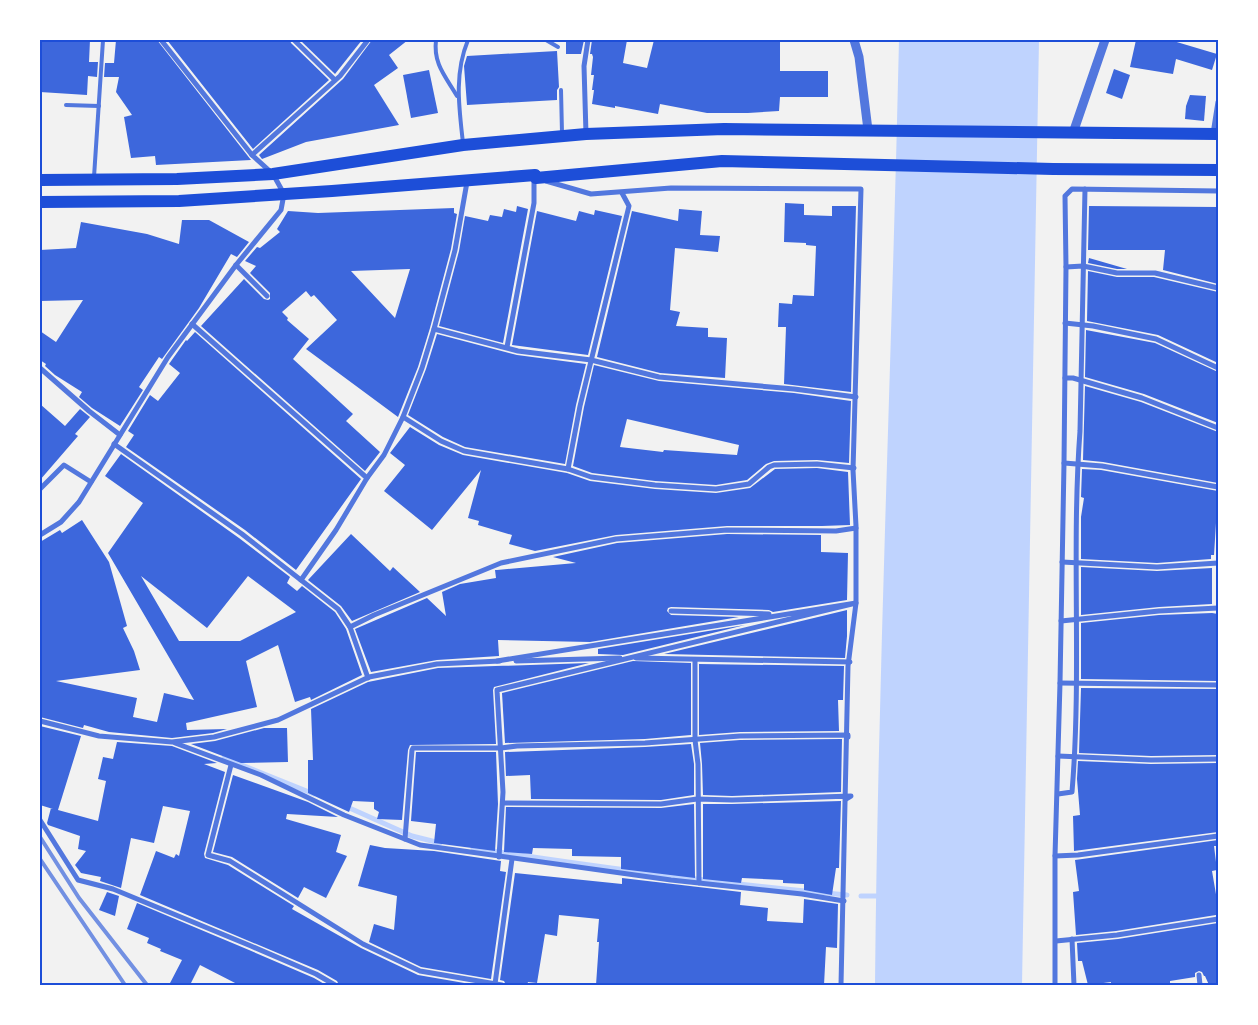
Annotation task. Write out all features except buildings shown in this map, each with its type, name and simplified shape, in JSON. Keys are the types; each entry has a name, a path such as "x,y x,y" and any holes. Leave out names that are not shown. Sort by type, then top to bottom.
{"highway":[{"path":"40,180 177,179 273,174 463,145 586,134 724,129 1216,134"},
{"path":"40,202 180,201 722,161 1053,169 1218,170"}],"street":[{"path":"40,535 61,522 78,502 168,357 236,265 281,210 284,194 273,174 252,155 161,40"},
{"path":"294,40 336,80"},
{"path":"252,155 336,80 368,40"},
{"path":"586,134 584,66 588,40"},
{"path":"854,40 859,57 868,130"},
{"path":"1073,133 1105,40"},
{"path":"1216,134 1218,102"},
{"path":"507,347 534,204 535,176 590,194 671,188 861,189 853,470 856,528 856,603 848,666 848,738 841,985"},
{"path":"301,580 384,455 403,417 422,368 434,329 455,250 467,180"},
{"path":"1055,985 1055,856 1058,794 1065,378 1066,267 1064,196 1072,189 1218,191"},
{"path":"1058,794 1072,792 1075,757 1077,684 1077,464 1080,431 1086,189"},
{"path":"568,469 591,360 629,206 622,193"},
{"path":"236,265 267,296"},
{"path":"1066,267 1083,266 1116,273 1155,273 1218,288"},
{"path":"192,324 367,478"},
{"path":"1065,324 1082,325 1156,339 1218,368"},
{"path":"434,329 518,351 591,360 659,377 794,389 856,397"},
{"path":"40,368 89,411 120,435"},
{"path":"1065,378 1080,380 1142,398 1218,428"},
{"path":"403,417 441,441 464,451 568,469 591,477 655,485 716,489 748,484 774,464 817,464 854,467 853,470"},
{"path":"114,444 242,534 338,609 350,627 368,678"},
{"path":"1064,463 1102,466 1218,487"},
{"path":"40,489 64,465 90,482"},
{"path":"350,627 374,615 500,563 616,539 727,530 836,531 856,528"},
{"path":"1062,562 1157,567 1218,563"},
{"path":"671,611 815,614 856,603"},
{"path":"497,661 856,603"},
{"path":"499,853 503,803 497,690 856,603"},
{"path":"1061,621 1159,611 1218,608"},
{"path":"40,721 99,736 172,742 214,737 278,720 368,678 437,664 628,658 851,662 848,666"},
{"path":"695,660 699,882"},
{"path":"1060,684 1218,685"},
{"path":"405,837 413,748 501,748 695,740 740,736 848,734 848,738"},
{"path":"172,742 261,775 344,815 405,837 420,845 499,853 512,859 670,880 802,894 844,901"},
{"path":"1058,756 1151,760 1218,760"},
{"path":"231,764 208,854 230,861 362,944 383,955 420,971 502,985"},
{"path":"503,803 661,804 697,799 732,800 851,796 846,799"},
{"path":"40,820 78,880 113,889 259,949 316,974 334,985"},
{"path":"1055,856 1078,855 1218,836"},
{"path":"495,984 512,859"},
{"path":"1056,941 1117,935 1218,919"},
{"path":"1072,939 1074,985"},
{"path":"1200,975 1200,985"}],"lane":[{"path":"93,180 103,40"},
{"path":"436,40 434,52 436,61 458,96"},
{"path":"463,145 458,96 460,68 468,40"},
{"path":"546,40 558,47"},
{"path":"561,90 562,136"},
{"path":"66,106 99,106"}],"water":[{"path":"899,40 1039,40 1022,985 875,985 879,749"}],"waterway":[{"path":"224,758 314,794"},
{"path":"345,806 412,836 440,843"},
{"path":"473,848 660,875 847,895"},
{"path":"861,896 876,896"}],"railway":[{"path":"40,837 79,898 147,985"},
{"path":"40,859 125,985"}]}
